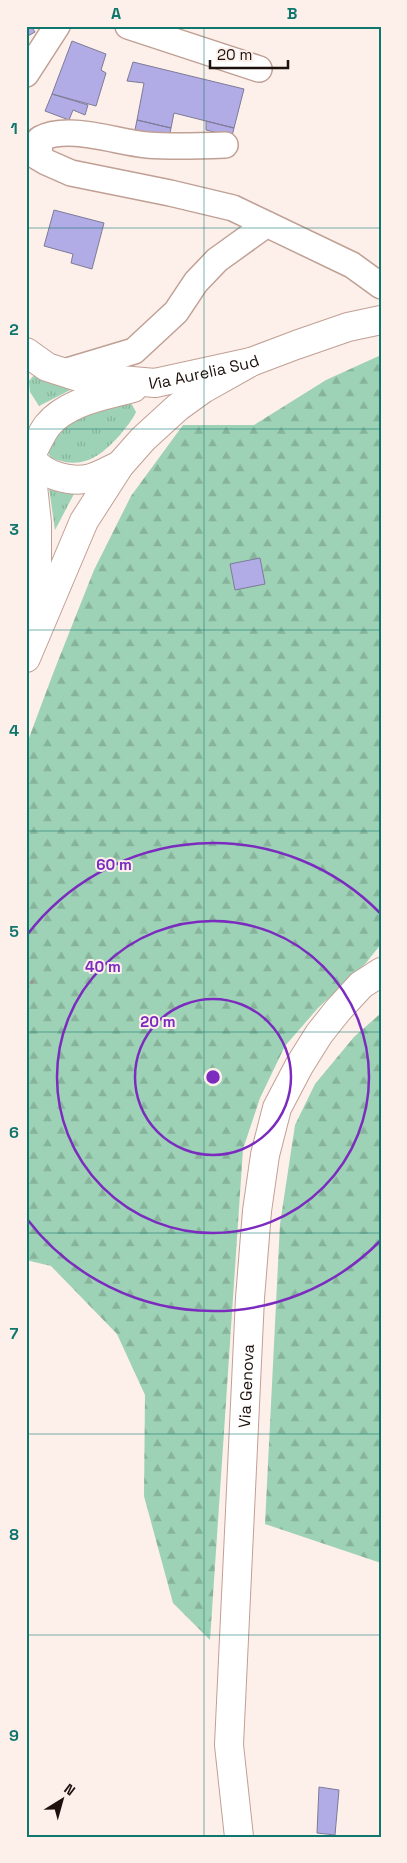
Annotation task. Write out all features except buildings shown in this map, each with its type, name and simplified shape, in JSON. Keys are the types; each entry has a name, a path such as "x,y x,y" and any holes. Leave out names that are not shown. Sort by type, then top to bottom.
{"main road":[{"name":"Via Aurelia Sud","path":"26,352 48,367 75,376 155,383 251,362 348,327 381,320"},
{"path":"26,658 84,521 120,464 178,407 203,389 251,362"},
{"path":"26,630 37,564 36,523 28,451 48,425 61,414 81,402 155,383"},
{"path":"28,451 42,469 54,476 73,479 91,478 120,464"},
{"name":"Via Genova","path":"239,1837 229,1745 250,1298 257,1211 265,1155 277,1108 299,1066 338,1010 362,985 381,972"}],"street":[{"path":"26,74 57,26"},
{"path":"128,26 259,69"},
{"path":"225,145 183,148 144,145 74,133 48,135 40,139 33,154 71,173 233,208 352,265 381,286"},
{"path":"64,372 134,351 176,312 196,282 217,260 268,224"}],"path":[{"path":"26,988 34,980"}],"green space":[{"path":"381,355 381,944 366,963 318,1008 285,1046 260,1098 243,1149 210,1640 173,1603 144,1496 145,1395 117,1334 51,1266 26,1260 26,746 94,570 131,496 183,425 254,425 326,380"},
{"path":"35,374 78,386 39,406 30,392 29,381"},
{"path":"123,403 131,403 136,412 120,435 105,450 89,460 81,462 72,463 51,458 47,451 50,441 72,418"},
{"path":"49,488 60,493 75,492 55,530"},
{"path":"381,1013 381,1563 265,1524 280,1224 295,1125 315,1084 354,1037"}]}
